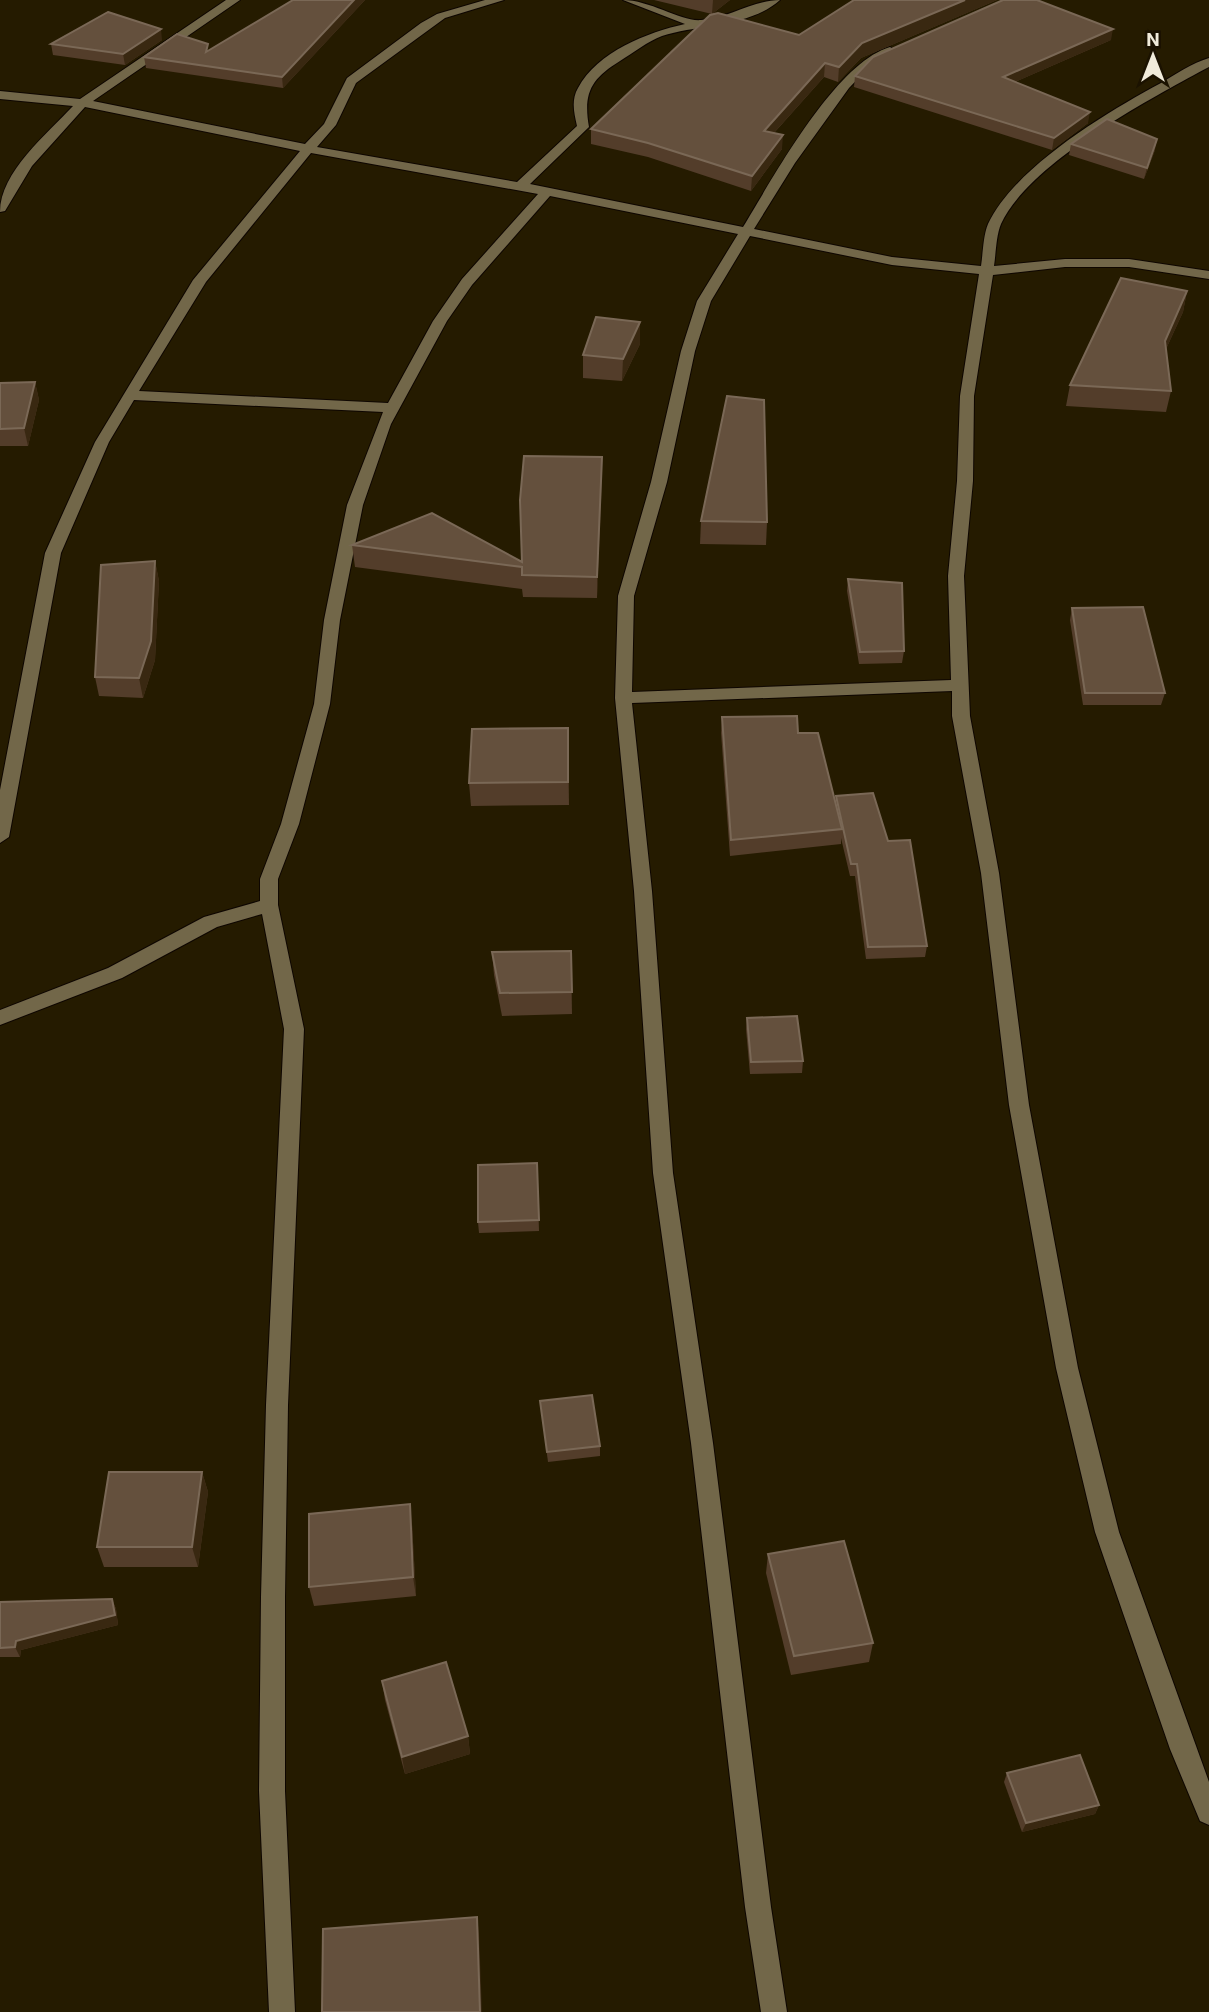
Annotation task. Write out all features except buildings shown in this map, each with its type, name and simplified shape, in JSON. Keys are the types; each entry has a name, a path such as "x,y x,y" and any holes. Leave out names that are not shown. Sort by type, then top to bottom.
{"street":[{"path":"0,208 27,164 82,103 234,0"},
{"path":"0,837 53,553 102,442 129,395 200,280 272,189 330,125 345,90 362,72 441,16 498,0"},
{"path":"629,0 694,23"},
{"path":"520,186 583,127 579,104 583,89 602,66 656,34 694,23 748,13 774,0"},
{"path":"774,2012 758,1907 704,1456 663,1173 643,891 623,698 626,596 659,482 688,351 704,301 744,231 789,162 845,85 866,63 902,46"},
{"path":"1209,62 1102,123 1047,166 1003,209 994,225 987,253 988,271 967,396 965,481 956,576 960,685 969,769 990,873 1020,1105 1067,1368 1107,1532 1182,1749 1209,1812"},
{"path":"0,95 82,103 309,149 520,186 892,261 988,271 1055,263 1129,263 1209,275"},
{"path":"282,2012 272,1791 273,1611 277,1405 294,1029 269,905 269,879 290,824 322,704 331,620 355,505 384,424 440,321 467,282 547,192"},
{"path":"129,395 394,408"},
{"path":"623,698 960,685"},
{"path":"0,1018 115,973 211,922 269,905"}]}
